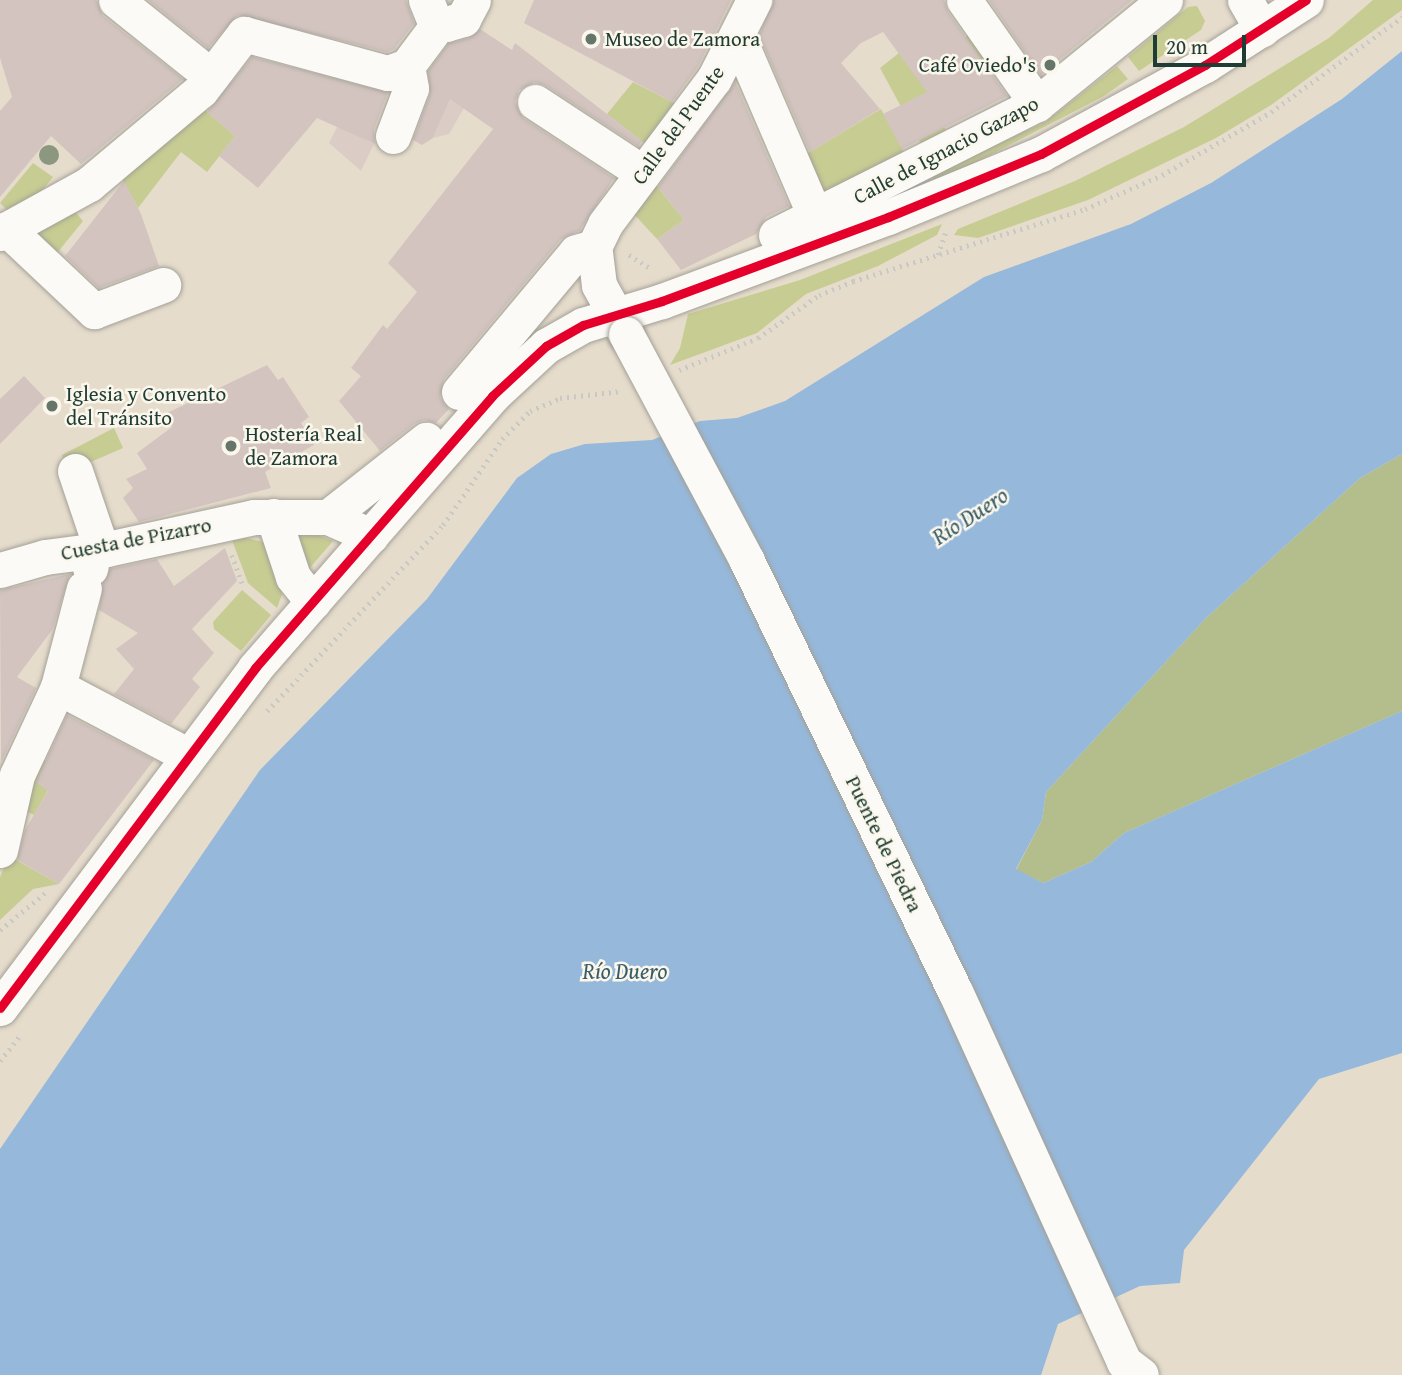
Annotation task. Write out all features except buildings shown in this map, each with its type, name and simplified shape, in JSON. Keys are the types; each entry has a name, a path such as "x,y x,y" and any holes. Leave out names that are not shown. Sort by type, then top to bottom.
{"street":[{"path":"116,0 212,76"},
{"path":"393,136 412,85 407,66 433,11 463,19 473,0"},
{"name":"Calle del Puente","path":"458,392 576,252 594,247 643,173 706,93 738,37 754,0"},
{"path":"964,0 1037,104"},
{"name":"Calle de Ignacio Gazapo","path":"743,248 816,218 1037,104 1165,0"},
{"path":"12,1019 187,755 371,536 521,367 557,338 620,324 1007,169 1109,120 1253,15 1306,0"},
{"path":"163,285 94,311 3,231 89,184 212,76 238,38 250,33 383,73 407,66"},
{"path":"738,37 816,218"},
{"path":"534,102 643,173"},
{"path":"594,247 596,276 620,324"},
{"name":"Puente de Piedra","path":"620,324 759,585 955,991 1124,1363 1142,1375"},
{"path":"328,517 426,440"},
{"path":"0,850 17,775 58,687 97,536 75,471"},
{"path":"274,516 293,577 313,602"},
{"name":"Cuesta de Pizarro","path":"0,570 45,556 89,569 218,523 274,516 328,517 371,536"},
{"path":"58,687 187,755"}],"path":[{"path":"667,375 758,338 819,295 853,281 1085,209 1162,175 1271,113 1402,17"},
{"path":"262,716 443,526 502,439 530,411 560,398 633,388"},
{"path":"231,551 242,583"},
{"path":"0,1061 12,1019"}],"shaded area":[{"path":"453,91 468,101 449,134 433,138"},
{"path":"307,110 374,144 361,171 329,143 337,127"}],"green space":[{"path":"1373,0 1402,0 1402,10 1271,105 1216,138 1088,200 978,238 954,235 958,229 1075,181 1184,127 1329,38"},
{"path":"1197,6 1205,21 1201,30 1139,71 1128,57 1188,7"},
{"path":"971,32 996,69 937,112 949,137 924,149 880,68 899,53 919,80"},
{"path":"1117,66 1128,79 1104,96 936,183 932,175 1047,121"},
{"path":"633,82 676,104 648,146 607,114"},
{"path":"217,93 205,110 235,136 207,172 181,152 138,208 119,173"},
{"path":"881,109 907,158 826,200 803,156"},
{"path":"33,163 53,177 35,199 10,213 0,203"},
{"path":"653,181 684,220 657,239 630,210"},
{"path":"72,208 83,221 53,258 30,235"},
{"path":"942,224 937,235 878,266 806,294 757,333 670,365 680,348 688,314 800,280"},
{"path":"114,428 123,448 68,472 62,455"},
{"path":"1402,454 1402,711 1124,833 1091,862 1043,883 1016,870 1042,820 1046,792 1206,618 1360,478"},
{"path":"300,528 333,541 308,570 293,538"},
{"path":"246,538 264,542 284,589 277,608 248,583 232,540"},
{"path":"242,590 271,615 241,651 214,629 213,622"},
{"path":"34,754 60,769 34,815 18,807"},
{"path":"9,856 59,884 33,889 0,920 0,877"}],"water":[{"name":"Río Duero","path":"1402,51 1402,454 1360,478 1206,618 1046,792 1042,820 1016,869 1043,883 1091,862 1124,833 1402,711 1402,1053 1319,1079 1184,1250 1180,1283 1140,1286 1058,1324 1041,1375 0,1375 0,1149 260,770 427,599 517,478 551,454 585,444 652,440 700,421 737,418 785,401 984,277 1131,224 1211,183 1342,99"}],"transit line":[{"path":"0,1008 255,668 492,396 546,346 583,325 662,301 888,217 1041,154 1205,65 1306,0"}],"place":[{"name":"Museo de Zamora","path":"591,39"},
{"name":"Café Oviedo's","path":"1050,65"},
{"name":"Iglesia y Convento del Tránsito","path":"52,406"},
{"name":"Hostería Real de Zamora","path":"231,446"}]}
